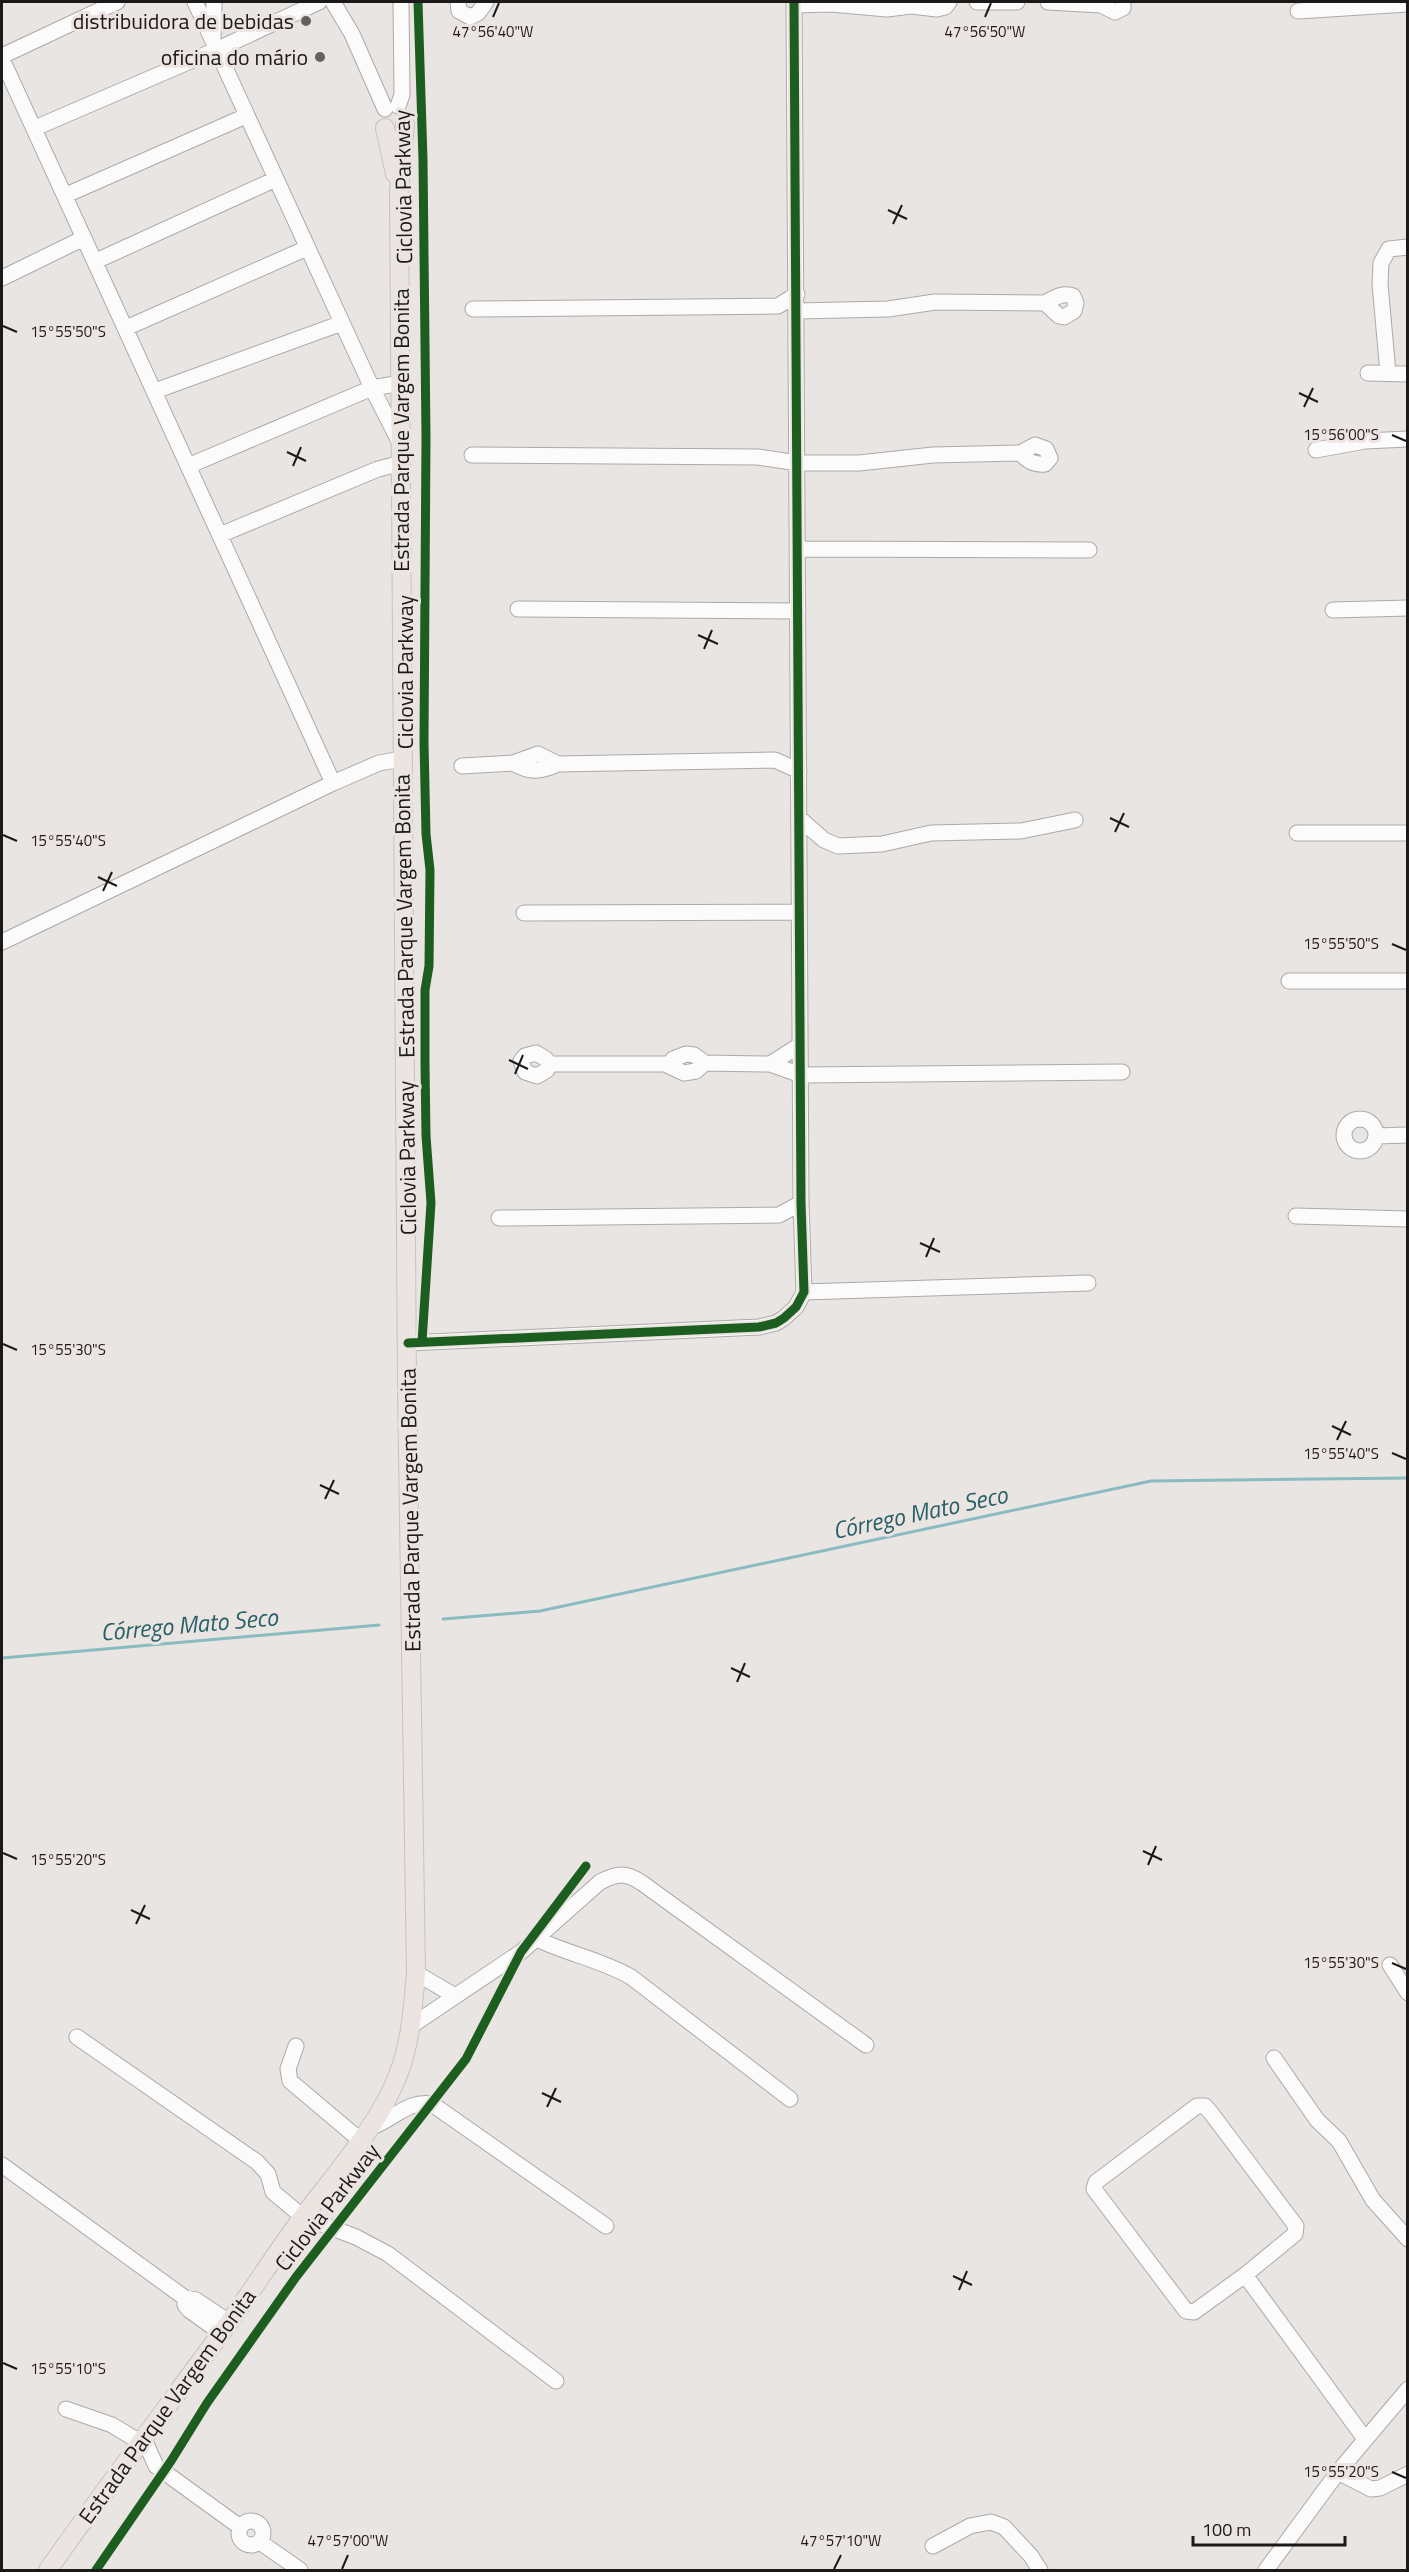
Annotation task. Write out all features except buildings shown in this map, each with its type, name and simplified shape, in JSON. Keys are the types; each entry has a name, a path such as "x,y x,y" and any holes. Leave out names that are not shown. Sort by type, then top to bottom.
{"main road":[{"name":"Estrada Parque Vargem Bonita","path":"48,2571 386,2101 398,2076 411,2026 416,1973 402,759 399,190 405,124"},
{"name":"Estrada Parque Vargem Bonita","path":"386,128 399,190"}],"street":[{"path":"117,2 2,57 333,783"},
{"path":"195,2 402,455 378,469 220,535"},
{"path":"214,2 215,46"},
{"path":"35,128 215,46 319,2"},
{"path":"333,2 392,107 405,111 405,124 395,131 386,128 381,118 392,107 402,95 401,2"},
{"path":"458,2 459,11 470,17 478,13 486,2"},
{"path":"408,1343 759,1327 776,1323 784,1318 796,1307 804,1292 801,1203 794,3 886,9 912,6 937,9 945,7 950,2"},
{"path":"977,2 1017,2"},
{"path":"1048,2 1104,3 1115,12 1123,8 1123,2"},
{"path":"1298,11 1407,4"},
{"path":"66,195 246,116"},
{"path":"96,261 276,179"},
{"path":"2,278 84,238"},
{"path":"1388,373 1380,284 1381,262 1389,249 1407,247"},
{"path":"126,328 307,248"},
{"path":"778,306 797,294"},
{"path":"474,309 778,306 797,317 888,309 935,302 1045,303"},
{"path":"155,391 342,323"},
{"path":"1368,373 1407,374"},
{"path":"188,466 372,388 401,383"},
{"path":"1317,450 1365,441 1407,439"},
{"path":"472,455 758,457 798,463 859,463 933,455 1020,453"},
{"path":"798,549 1089,550"},
{"path":"1333,610 1407,608"},
{"path":"518,609 798,611"},
{"path":"462,766 513,763 538,753 558,764 775,760 798,751"},
{"path":"2,942 333,783 379,763 402,759"},
{"path":"775,760 799,771"},
{"path":"799,818 824,840 838,846 882,844 931,832 1022,831 1075,820"},
{"path":"1297,833 1407,833"},
{"path":"800,850 824,840"},
{"path":"524,913 799,912"},
{"path":"1289,981 1407,981"},
{"path":"770,1064 800,1045"},
{"path":"549,1064 669,1065 678,1072 690,1073 705,1063 770,1064 801,1075 1122,1072"},
{"path":"1376,1136 1407,1135"},
{"path":"499,1218 779,1215 801,1203"},
{"path":"779,1215 802,1227"},
{"path":"1296,1216 1407,1219"},
{"path":"804,1292 1088,1283"},
{"path":"411,2026 494,1972 537,1939 600,1882 613,1875 629,1875 866,2045"},
{"path":"537,1939 574,1955 610,1966 631,1977 790,2099"},
{"path":"1390,1965 1407,1993"},
{"path":"416,1973 455,1996"},
{"path":"77,2037 257,2162 268,2174 273,2192 303,2217 356,2237 388,2254 556,2381"},
{"path":"296,2046 288,2069 290,2081 364,2134 414,2103 432,2104 606,2226"},
{"path":"1274,2058 1317,2120 1339,2141 1373,2200 1407,2239"},
{"path":"1197,2106 1205,2106 1211,2113 1296,2226 1295,2234 1245,2275 1194,2312 1186,2311 1094,2189 1096,2182 1197,2106"},
{"path":"2,2165 184,2298 196,2300 225,2327"},
{"path":"1245,2275 1365,2439"},
{"path":"1266,2571 1338,2472 1407,2389"},
{"path":"66,2409 112,2425 141,2439 156,2466"},
{"path":"126,2460 156,2466 240,2527 245,2522 258,2523 263,2529 260,2542 300,2571"},
{"path":"1338,2472 1371,2489 1380,2488 1407,2474"},
{"path":"933,2546 970,2526 991,2522 1004,2527 1031,2556 1040,2571"}],"waterway":[{"name":"Córrego Mato Seco","path":"443,1619 540,1611 1151,1481 1408,1478"},
{"name":"Córrego Mato Seco","path":"2,1658 379,1625"}],"cycle path":[{"name":"Ciclovia Parkway","path":"418,2 423,160 426,437 424,742 426,834 430,870 429,966 425,990 425,1065 426,1136 431,1203 422,1342"},
{"path":"408,1343 759,1327 776,1323 784,1318 796,1307 804,1292 801,1203 794,2"},
{"name":"Ciclovia Parkway","path":"96,2570 171,2461 207,2403 296,2277 466,2059 521,1952 586,1866"}],"place":[{"name":"distribuidora de bebidas","path":"306,21"},
{"name":"oficina do mário","path":"320,57"}]}
